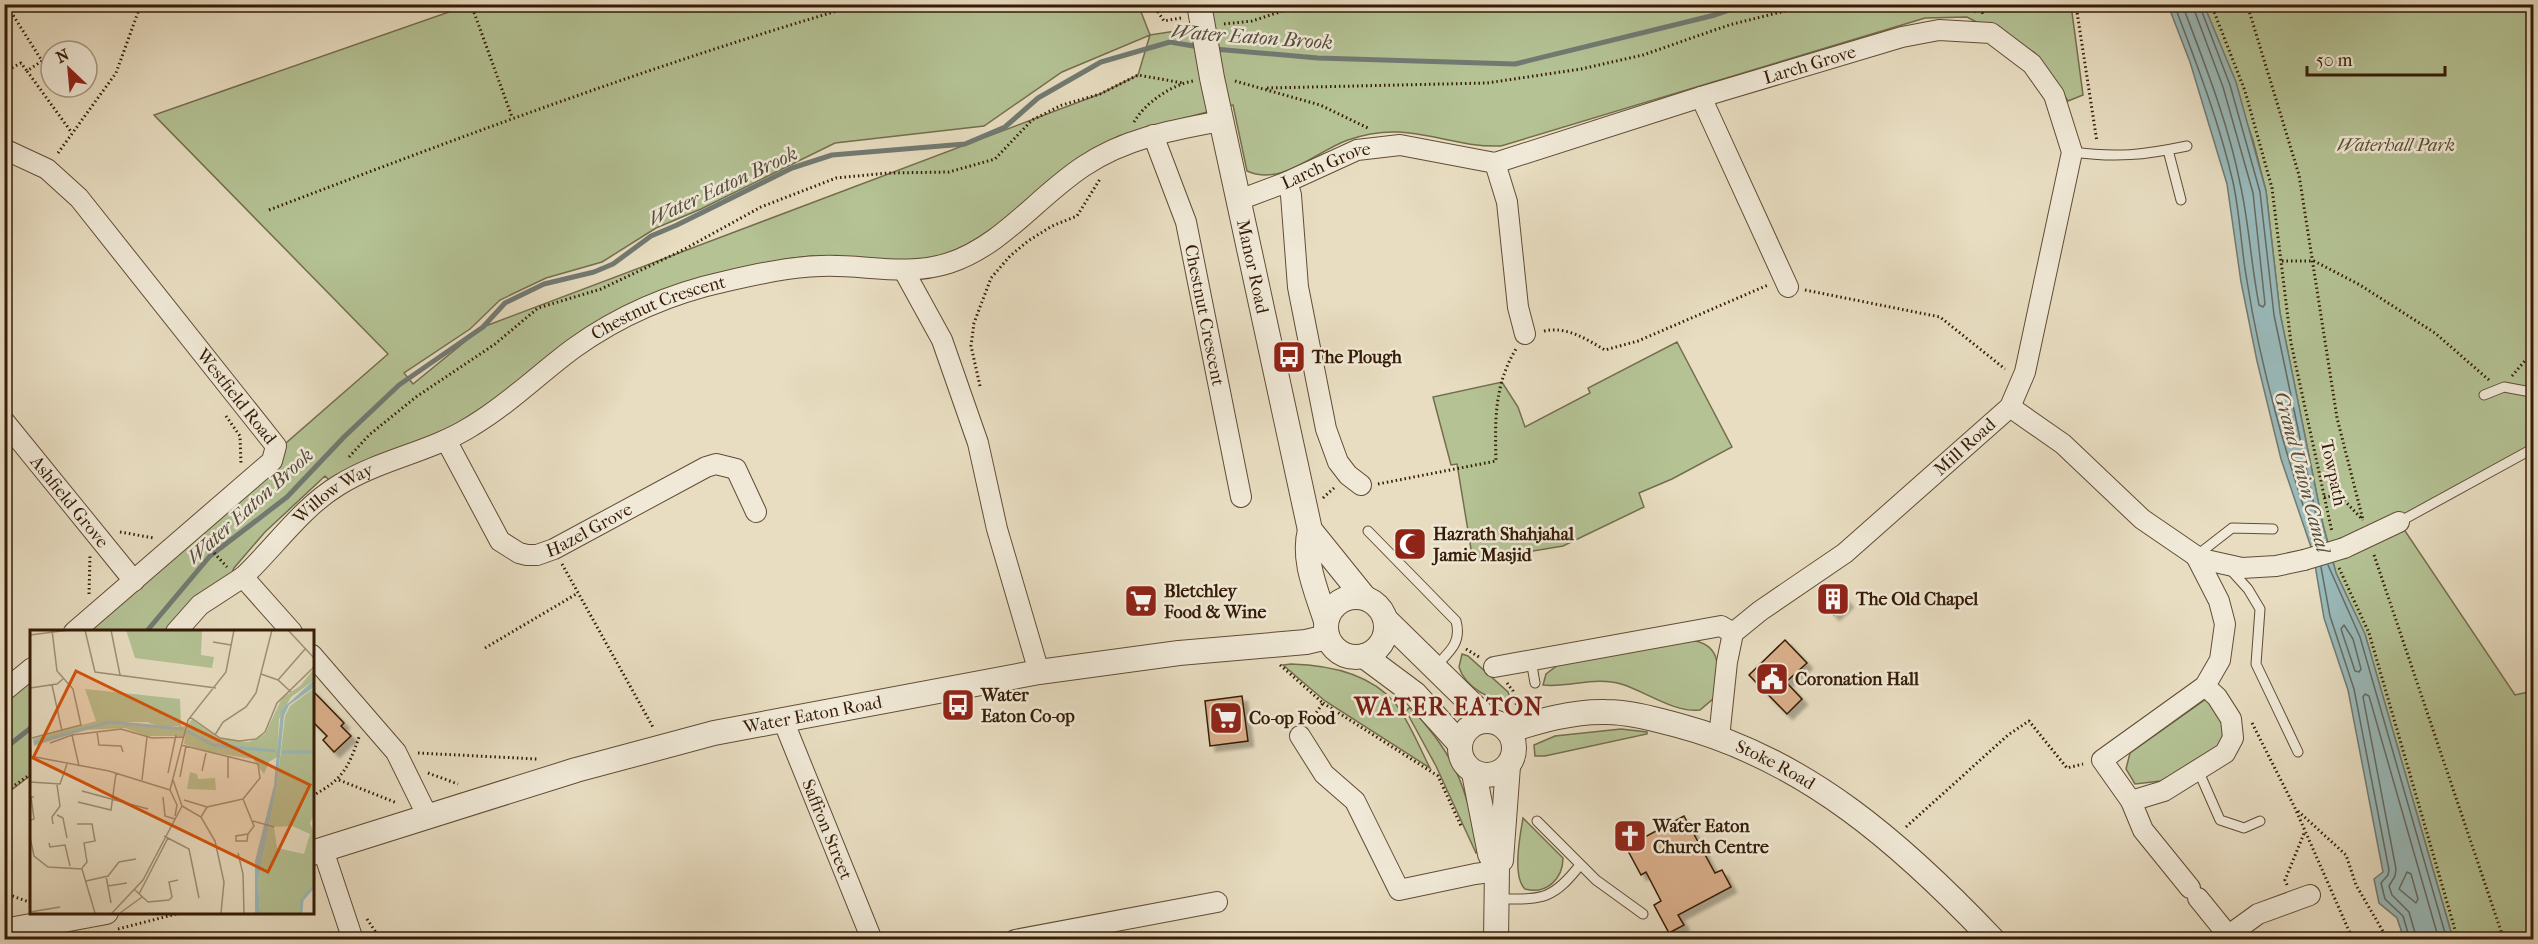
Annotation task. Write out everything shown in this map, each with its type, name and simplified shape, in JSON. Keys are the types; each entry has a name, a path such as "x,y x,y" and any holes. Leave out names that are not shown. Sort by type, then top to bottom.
{"street":[{"name":"Manor Road","path":"1200,16 1211,76 1309,522 1307,551 1327,629"},
{"name":"Larch Grove","path":"1239,200 1287,182 1357,150 1400,145 1495,163 1701,97 1902,37 1939,30 1992,33 2032,64 2054,95 2072,152 2025,372 2010,407"},
{"path":"1701,97 1786,283"},
{"name":"Chestnut Crescent","path":"446,440 487,417 589,338 615,322 669,298 706,286 795,268 838,266 904,271 935,267 971,253 1004,232 1083,166 1121,145 1153,135 1221,121"},
{"name":"Chestnut Crescent","path":"1153,135 1186,222 1241,497"},
{"name":"Westfield Road","path":"4,149 47,169 79,198 274,441 276,452 272,461 180,543 81,626"},
{"path":"1495,163 1507,202 1518,307 1525,334"},
{"path":"1287,182 1291,195 1298,287 1326,429 1335,456 1354,480"},
{"path":"904,271 942,340 975,433 997,529 1039,672"},
{"name":"Mill Road","path":"1733,633 1760,611 1845,553 2010,407 2063,444 2142,519 2197,557 2219,601 2225,624 2220,660 2205,686 2102,760"},
{"name":"Ashfield Grove","path":"8,413 134,581"},
{"name":"Hazel Grove","path":"446,440 500,541 513,550 527,555 537,555 554,549 706,467 716,464 736,469 756,513"},
{"name":"Willow Way","path":"178,630 200,605 238,576 336,486 362,472 446,440"},
{"name":"Manor Road","path":"1309,522 1364,597"},
{"path":"2197,557 2242,568 2276,566 2339,549 2366,529 2399,522"},
{"path":"238,576 290,630"},
{"path":"1386,620 1386,633 1383,641 1377,649 1364,656 1350,656 1341,653 1327,629 1329,612 1341,600 1350,597 1364,597 1375,603 1386,620 1498,726 1514,745 1514,753 1508,766 1502,853 1497,869 1496,939"},
{"path":"1494,667 1721,626 1733,633 1726,669 1719,738"},
{"name":"Water Eaton Road","path":"317,852 662,745 1039,672 1179,653 1306,642 1327,629"},
{"path":"1364,656 1415,694 1460,744 1463,762 1474,773 1490,854 1497,869"},
{"path":"314,657 364,712 400,758 428,817"},
{"path":"4,691 30,670"},
{"path":"2131,801 2164,791 2225,753 2233,738 2231,719 2217,697 2205,686"},
{"name":"Stoke Road","path":"1498,726 1568,715 1606,712 1665,722 1719,738 1751,751 1801,776 1846,805 1891,840 1993,939"},
{"name":"Saffron Street","path":"783,720 873,939"},
{"path":"1460,744 1467,730 1481,722 1498,726"},
{"path":"1300,736 1324,774 1355,801 1400,890 1497,869"},
{"path":"2102,760 2131,801 2142,830 2231,937 2258,914 2310,895"},
{"path":"1474,773 1490,775 1508,766"},
{"path":"317,852 352,939"},
{"path":"1015,939 1217,902"},
{"path":"4,931 109,921"}],"lane":[{"path":"2072,152 2099,155 2143,155 2187,146"},
{"path":"2168,150 2181,200"},
{"path":"2484,395 2504,387 2531,392 2534,395"},
{"path":"2399,522 2534,448"},
{"path":"2197,557 2232,528 2273,529"},
{"path":"1368,531 1456,621 1458,629 1455,646 1435,667"},
{"path":"2226,564 2248,589 2260,609 2256,664 2298,752"},
{"path":"1531,660 1535,683"},
{"path":"2198,770 2220,820 2244,828 2260,821"},
{"path":"1537,821 1596,880 1643,914"},
{"path":"1498,899 1531,899 1552,894 1566,883 1580,864"}],"path":[{"path":"6,4 42,61 27,71"},
{"path":"47,169 116,73 141,4"},
{"path":"471,4 512,117"},
{"path":"269,210 512,117 772,30 861,4"},
{"path":"1153,4 1164,21 1200,16 1252,21 1304,4"},
{"path":"1262,88 1487,83 1581,69 1643,55 1729,25 1813,4"},
{"path":"2078,4 2077,12 2099,155"},
{"name":"Towpath","path":"2211,4 2245,90 2272,188 2291,343 2324,498 2339,549 2340,570 2369,633 2458,939"},
{"path":"2247,4 2299,175 2337,418 2366,529 2504,939"},
{"path":"4,72 21,63 72,133"},
{"path":"348,458 369,435 416,397 495,344 538,308 601,289 681,251 761,207 836,178 888,173 949,172 995,159 1032,120 1062,105 1100,94 1138,75 1183,83"},
{"path":"1121,145 1142,108 1183,83 1211,76 1320,105 1370,129 1382,146"},
{"path":"982,394 971,346 974,323 991,278 1010,256 1028,241 1052,226 1077,216 1102,176"},
{"path":"2282,261 2314,261 2360,285 2435,333 2491,381 2504,387 2534,350"},
{"path":"1309,522 1354,480 1368,486 1496,461 1497,398 1509,359 1525,334 1560,330 1581,335 1605,350 1638,341 1786,283 1940,317 2021,382"},
{"path":"4,396 8,413"},
{"path":"220,408 240,436 242,487"},
{"path":"2324,498 2339,495 2366,529"},
{"path":"114,531 180,543"},
{"path":"203,542 238,576"},
{"path":"554,549 662,745"},
{"path":"81,626 90,550"},
{"path":"485,648 578,593"},
{"path":"1274,645 1276,662 1323,704 1438,777 1466,836"},
{"path":"1300,736 1323,704"},
{"path":"314,795 339,780 353,755 364,712"},
{"path":"2246,713 2295,808 2353,939"},
{"path":"1891,840 2008,735 2029,721 2067,768 2102,760"},
{"path":"400,758 538,759"},
{"path":"400,758 469,788"},
{"path":"4,793 30,774"},
{"path":"339,780 404,806"},
{"path":"2295,808 2346,855 2356,885 2370,913 2388,939"},
{"path":"4,893 30,902"},
{"path":"109,921 167,914"}],"green space":[{"path":"1138,4 1150,35 1202,27 1203,4 2071,5 2083,95 2068,101 2035,53 1967,17 1925,18 1501,146 1462,143 1408,133 1370,134 1348,140 1299,166 1273,174 1260,175 1247,171 1233,105 1119,136 1096,148 1066,168 1001,223 966,247 949,254 921,261 878,261 812,256 786,259 710,277 512,388 455,425 331,482 325,476 265,532 234,568 229,580 171,630 89,630 282,461 286,443 388,354 154,115 469,5","holes":["1150,35 1138,75 1100,94 483,327 413,384 404,373 470,329 500,300 546,278 602,262 656,228 701,209 835,143 984,126 1062,72"]},
{"name":"Waterhall Park","path":"2204,5 2533,5 2533,448 2399,522 2515,695 2533,691 2533,939 2453,939 2365,635 2336,573 2323,525 2280,313 2266,191 2253,140"},
{"path":"1677,342 1732,447 1672,479 1639,493 1644,507 1563,546 1473,561 1457,464 1451,465 1433,397 1502,382 1518,407 1525,427 1590,393 1588,388"},
{"path":"1691,640 1710,648 1717,661 1714,698 1700,710 1680,708 1630,687 1611,682 1543,685 1546,674 1558,665"},
{"path":"1462,654 1468,656 1508,692 1511,701 1495,699 1473,687 1459,667"},
{"path":"1283,665 1319,666 1347,672 1384,692 1404,716 1430,768 1325,701"},
{"path":"30,680 30,776 5,795 5,702"},
{"path":"2206,699 2218,709 2223,721 2220,749 2161,781 2135,784 2126,769 2130,753"},
{"path":"1410,707 1439,742 1457,773 1480,851 1476,853 1436,766 1406,711"},
{"path":"1621,729 1647,732 1647,734 1545,756 1535,756 1534,745 1555,736"},
{"path":"1523,818 1563,858 1557,879 1540,890 1525,889 1519,875 1518,855"}],"water":[{"name":"Grand Union Canal","path":"2168,5 2204,5 2236,82 2266,191 2280,313 2323,525 2336,573 2365,634 2453,939 2404,939 2397,918 2379,903 2374,879 2383,872 2348,690 2324,618 2313,553 2281,459 2257,361 2241,282 2227,184 2190,62"}],"building":[{"name":"The Old Chapel","path":"1832,584 1848,602 1834,615 1818,596"},
{"name":"Coronation Hall","path":"1785,640 1807,663 1786,682 1802,699 1787,714 1749,675"},
{"path":"314,692 344,723 341,726 351,736 334,752 323,740 327,736 314,723"},
{"path":"1242,696 1248,741 1210,746 1205,701"},
{"path":"1684,816 1715,873 1722,870 1731,887 1678,915 1684,925 1669,933 1654,905 1661,901 1646,872 1641,875 1626,847"}],"waterway":[{"name":"Water Eaton Brook","path":"1214,49 1318,58 1515,64 1715,15 1747,4"},
{"name":"Water Eaton Brook","path":"148,630 210,556 287,497 344,437 399,385 483,327 505,303 544,284 594,272 613,264 651,236 792,168 832,155 965,144 1005,127 1038,98 1101,62 1170,42 1199,47"},
{"name":"Water Eaton Brook","path":"4,749 30,729"}],"place":[{"name":"The Plough","path":"1289,357"},
{"name":"Hazrath Shahjahal Jamie Masjid","path":"1410,544"},
{"name":"The Old Chapel","path":"1833,599"},
{"name":"Bletchley Food & Wine","path":"1141,601"},
{"name":"Coronation Hall","path":"1772,679"},
{"name":"Water Eaton Co-op","path":"958,705"},
{"name":"Co-op Food","path":"1226,718"},
{"name":"Water Eaton Church Centre","path":"1630,836"}],"district":[{"name":"WATER EATON","path":"1449,707"}]}
